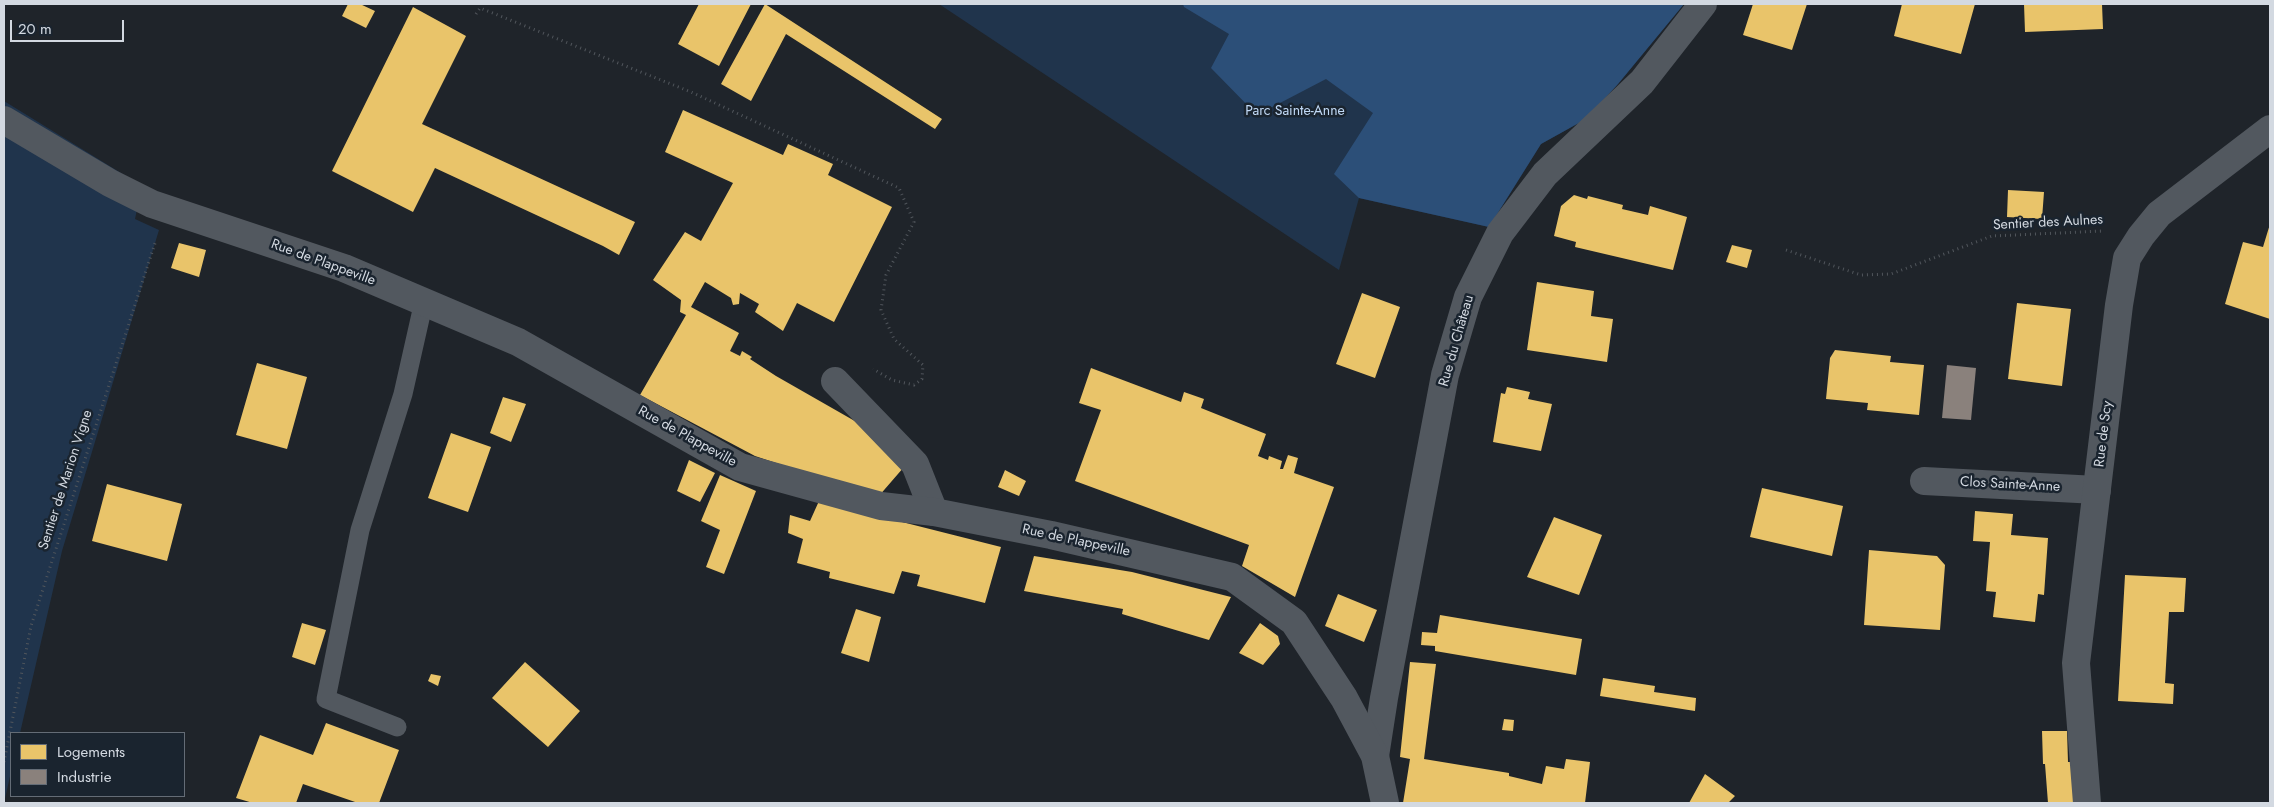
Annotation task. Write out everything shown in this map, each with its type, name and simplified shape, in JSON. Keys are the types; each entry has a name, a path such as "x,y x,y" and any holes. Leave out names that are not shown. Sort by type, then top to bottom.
{"street":[{"name":"Rue du Château","path":"1375,756 1384,698 1445,375 1468,297 1500,233 1545,174 1642,82 1703,4"},
{"name":"Rue de Plappeville","path":"4,120 110,184 166,208 344,268 518,342 740,466 881,506 934,512 1052,535 1232,577 1294,622 1344,698 1375,756 1384,803"},
{"name":"Rue de Scy","path":"2087,803 2076,663 2118,305 2127,258 2140,236 2159,214 2270,128"},
{"path":"835,380 915,464 934,512"},
{"name":"Clos Sainte-Anne","path":"1924,480 2097,490"}],"lane":[{"path":"396,727 326,699 360,530 403,394 424,301"}],"path":[{"path":"476,14 480,8 690,92 899,188 914,222 886,275 881,310 894,339 923,366 922,379 914,386 892,380 864,364 850,365 835,380"},
{"name":"Sentier de Marion Vigne","path":"4,762 31,626 166,208"},
{"name":"Sentier des Aulnes","path":"1786,250 1861,275 1890,274 1992,236 2108,231 2140,236"}],"green space":[{"name":"Parc Sainte-Anne","path":"939,4 1684,4 1618,84 1586,119 1541,144 1489,227 1359,198 1339,270"},
{"path":"4,101 142,186 135,219 159,230 62,551 20,732 10,732 10,776 4,803"}],"shaded area":[{"path":"1183,4 1684,4 1618,84 1586,119 1541,144 1489,227 1359,198 1334,174 1373,113 1326,79 1257,115 1211,68 1229,34 1184,7"}],"building: Logements":[{"path":"348,4 360,4 375,11 366,28 342,16"},
{"path":"699,4 751,4 719,66 678,44"},
{"path":"765,4 942,119 935,129 786,34 751,101 721,84"},
{"path":"1753,4 1807,4 1792,50 1743,35"},
{"path":"1902,4 1975,4 1961,54 1894,36"},
{"path":"2024,4 2102,4 2103,29 2025,32"},
{"path":"413,7 466,36 422,124 635,222 619,255 435,168 413,212 332,171"},
{"path":"683,110 783,155 788,144 833,164 828,175 892,207 834,322 797,303 783,331 755,312 759,304 740,293 739,304 733,305 731,298 705,282 691,307 739,333 730,351 740,356 742,351 752,357 750,359 776,376 874,432 904,467 878,497 755,456 640,395 686,315 680,312 681,300 653,280 685,232 701,241 733,183 665,152"},
{"path":"2008,190 2044,192 2042,219 2007,217"},
{"path":"1574,195 1587,199 1588,196 1623,205 1622,209 1648,215 1650,206 1687,217 1673,270 1575,247 1576,242 1554,236 1561,206"},
{"path":"2270,224 2270,319 2225,304 2243,242 2263,247"},
{"path":"179,243 206,250 199,277 171,268"},
{"path":"1732,245 1752,250 1747,268 1726,262"},
{"path":"1537,282 1594,291 1591,316 1613,319 1607,362 1527,350"},
{"path":"1362,293 1400,307 1375,378 1336,364"},
{"path":"2017,303 2071,309 2062,386 2008,379"},
{"path":"1835,350 1891,356 1890,362 1924,365 1919,415 1867,410 1868,403 1826,399 1830,358"},
{"path":"257,363 307,377 287,449 236,435"},
{"path":"1091,368 1181,402 1184,392 1204,399 1201,408 1266,434 1258,456 1268,460 1269,456 1282,461 1280,469 1283,469 1288,455 1298,458 1294,473 1334,487 1295,597 1242,566 1249,545 1075,481 1101,410 1079,403"},
{"path":"1507,387 1530,392 1528,399 1552,404 1541,451 1493,442 1501,393 1505,394"},
{"path":"503,397 526,404 511,442 490,433"},
{"path":"451,433 491,447 468,512 428,498"},
{"path":"689,460 715,473 700,502 677,491"},
{"path":"1005,470 1026,481 1019,496 998,487"},
{"path":"720,475 756,491 724,574 706,567 720,530 701,521"},
{"path":"107,484 182,504 167,561 92,541"},
{"path":"1762,488 1843,506 1832,556 1750,537"},
{"path":"819,501 1001,547 985,603 917,586 920,575 902,571 894,594 829,578 830,572 797,563 803,539 788,533 790,515 810,521"},
{"path":"1975,511 2013,514 2011,535 2048,538 2044,595 2038,594 2035,622 1993,617 1996,592 1986,591 1990,542 1973,541"},
{"path":"1554,517 1602,535 1579,595 1527,577"},
{"path":"1869,550 1937,556 1945,565 1940,630 1864,625"},
{"path":"1034,556 1132,572 1231,597 1209,640 1122,614 1123,609 1024,591"},
{"path":"2125,575 2186,578 2184,612 2169,612 2165,683 2174,684 2173,704 2118,701"},
{"path":"1338,594 1377,610 1364,642 1325,626"},
{"path":"856,609 881,617 869,662 841,653"},
{"path":"1440,615 1582,639 1576,675 1435,651 1435,646 1421,645 1422,632 1437,633"},
{"path":"302,623 326,630 315,665 292,657"},
{"path":"1260,623 1278,636 1280,644 1263,665 1239,653"},
{"path":"525,662 580,711 548,747 492,698"},
{"path":"1410,662 1436,664 1424,759 1509,773 1509,776 1542,784 1546,766 1564,769 1566,759 1590,762 1585,803 1403,803 1410,759 1400,757"},
{"path":"431,674 441,676 438,686 428,681"},
{"path":"1603,678 1655,686 1654,692 1696,698 1695,711 1600,696"},
{"path":"1504,719 1514,720 1513,731 1502,730"},
{"path":"326,723 399,750 379,803 358,803 303,784 296,803 253,803 236,798 260,735 313,755"},
{"path":"2042,731 2067,731 2068,762 2072,762 2075,803 2048,803 2045,764 2043,764"},
{"path":"1705,774 1735,796 1728,803 1689,803"}],"building: Industrie":[{"path":"1947,365 1976,368 1971,420 1942,418"}]}
